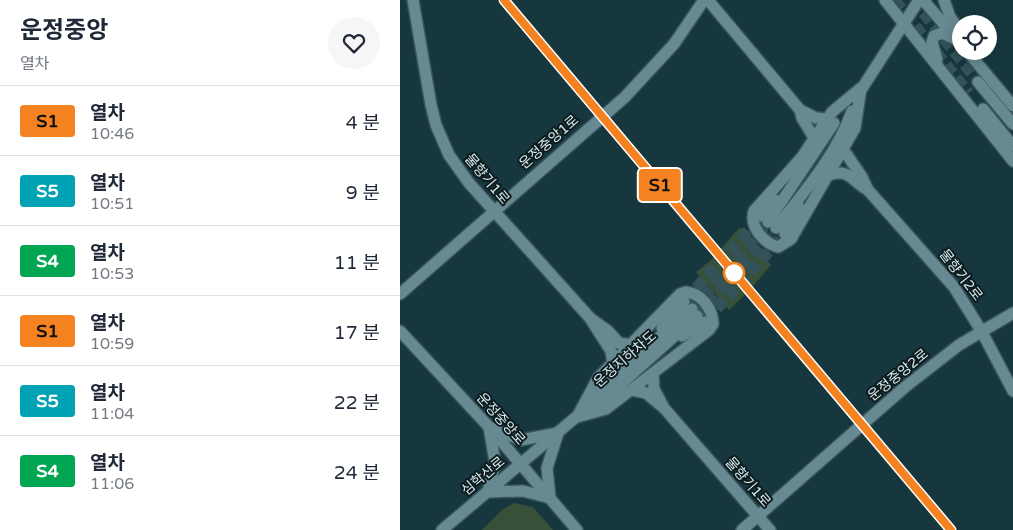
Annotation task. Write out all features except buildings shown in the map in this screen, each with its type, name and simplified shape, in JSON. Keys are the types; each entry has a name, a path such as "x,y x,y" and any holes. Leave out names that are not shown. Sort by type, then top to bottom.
{"street":[{"name":"물향기1로","path":"413,0 430,105 441,139 458,170 590,318"},
{"name":"운정중앙1로","path":"400,294 493,210 625,97 674,44 704,0"},
{"path":"708,0 800,110 816,118 827,119"},
{"path":"885,0 1013,161"},
{"path":"860,89 848,124 813,180 772,225 838,116 860,89 919,0"},
{"path":"923,0 952,31"},
{"path":"944,0 952,21"},
{"path":"940,67 934,54 934,36 942,33 952,36"},
{"path":"974,60 1012,105"},
{"path":"985,60 993,70 1012,105"},
{"path":"978,82 1013,124"},
{"path":"860,89 855,128 791,239 778,247 770,245 754,228 752,218 754,211 802,157 832,112 860,89"},
{"path":"968,93 1013,146"},
{"path":"800,110 802,118 814,138"},
{"path":"842,149 862,177 868,190"},
{"path":"828,174 843,172 848,174 856,184 868,190"},
{"name":"물향기2로","path":"868,190 954,287 982,332 1013,390"},
{"path":"693,293 711,311 713,324 709,330 606,409 578,417 598,378 680,294 693,293"},
{"name":"운정지하차도","path":"694,312 655,353 611,393 588,407 605,384 641,352 694,312"},
{"name":"운정중앙2로","path":"742,530 905,387 960,345 1013,313"},
{"path":"590,318 608,331 619,343 631,345"},
{"path":"590,318 611,351 613,364"},
{"name":"운정중앙로","path":"400,331 489,428 577,530"},
{"path":"653,374 654,389 664,408"},
{"path":"632,390 646,393 653,401 664,408"},
{"name":"심학산로","path":"442,530 588,407"},
{"name":"물향기1로","path":"664,408 770,530"},
{"path":"489,428 521,440 558,433 547,468 550,498 523,491 488,492 495,462 489,428"}],"green space":[{"path":"740,227 771,265 748,292 729,310 696,272 710,261"},
{"path":"514,503 533,507 553,530 482,530 503,509"}],"tunnel":[{"path":"895,0 969,93"},
{"path":"913,0 978,82"},
{"path":"685,300 760,217"},
{"path":"692,309 768,222"},
{"path":"697,316 776,228"},
{"path":"706,321 785,234"}],"train":[{"name":"S1","path":"504,0 951,530"}]}
